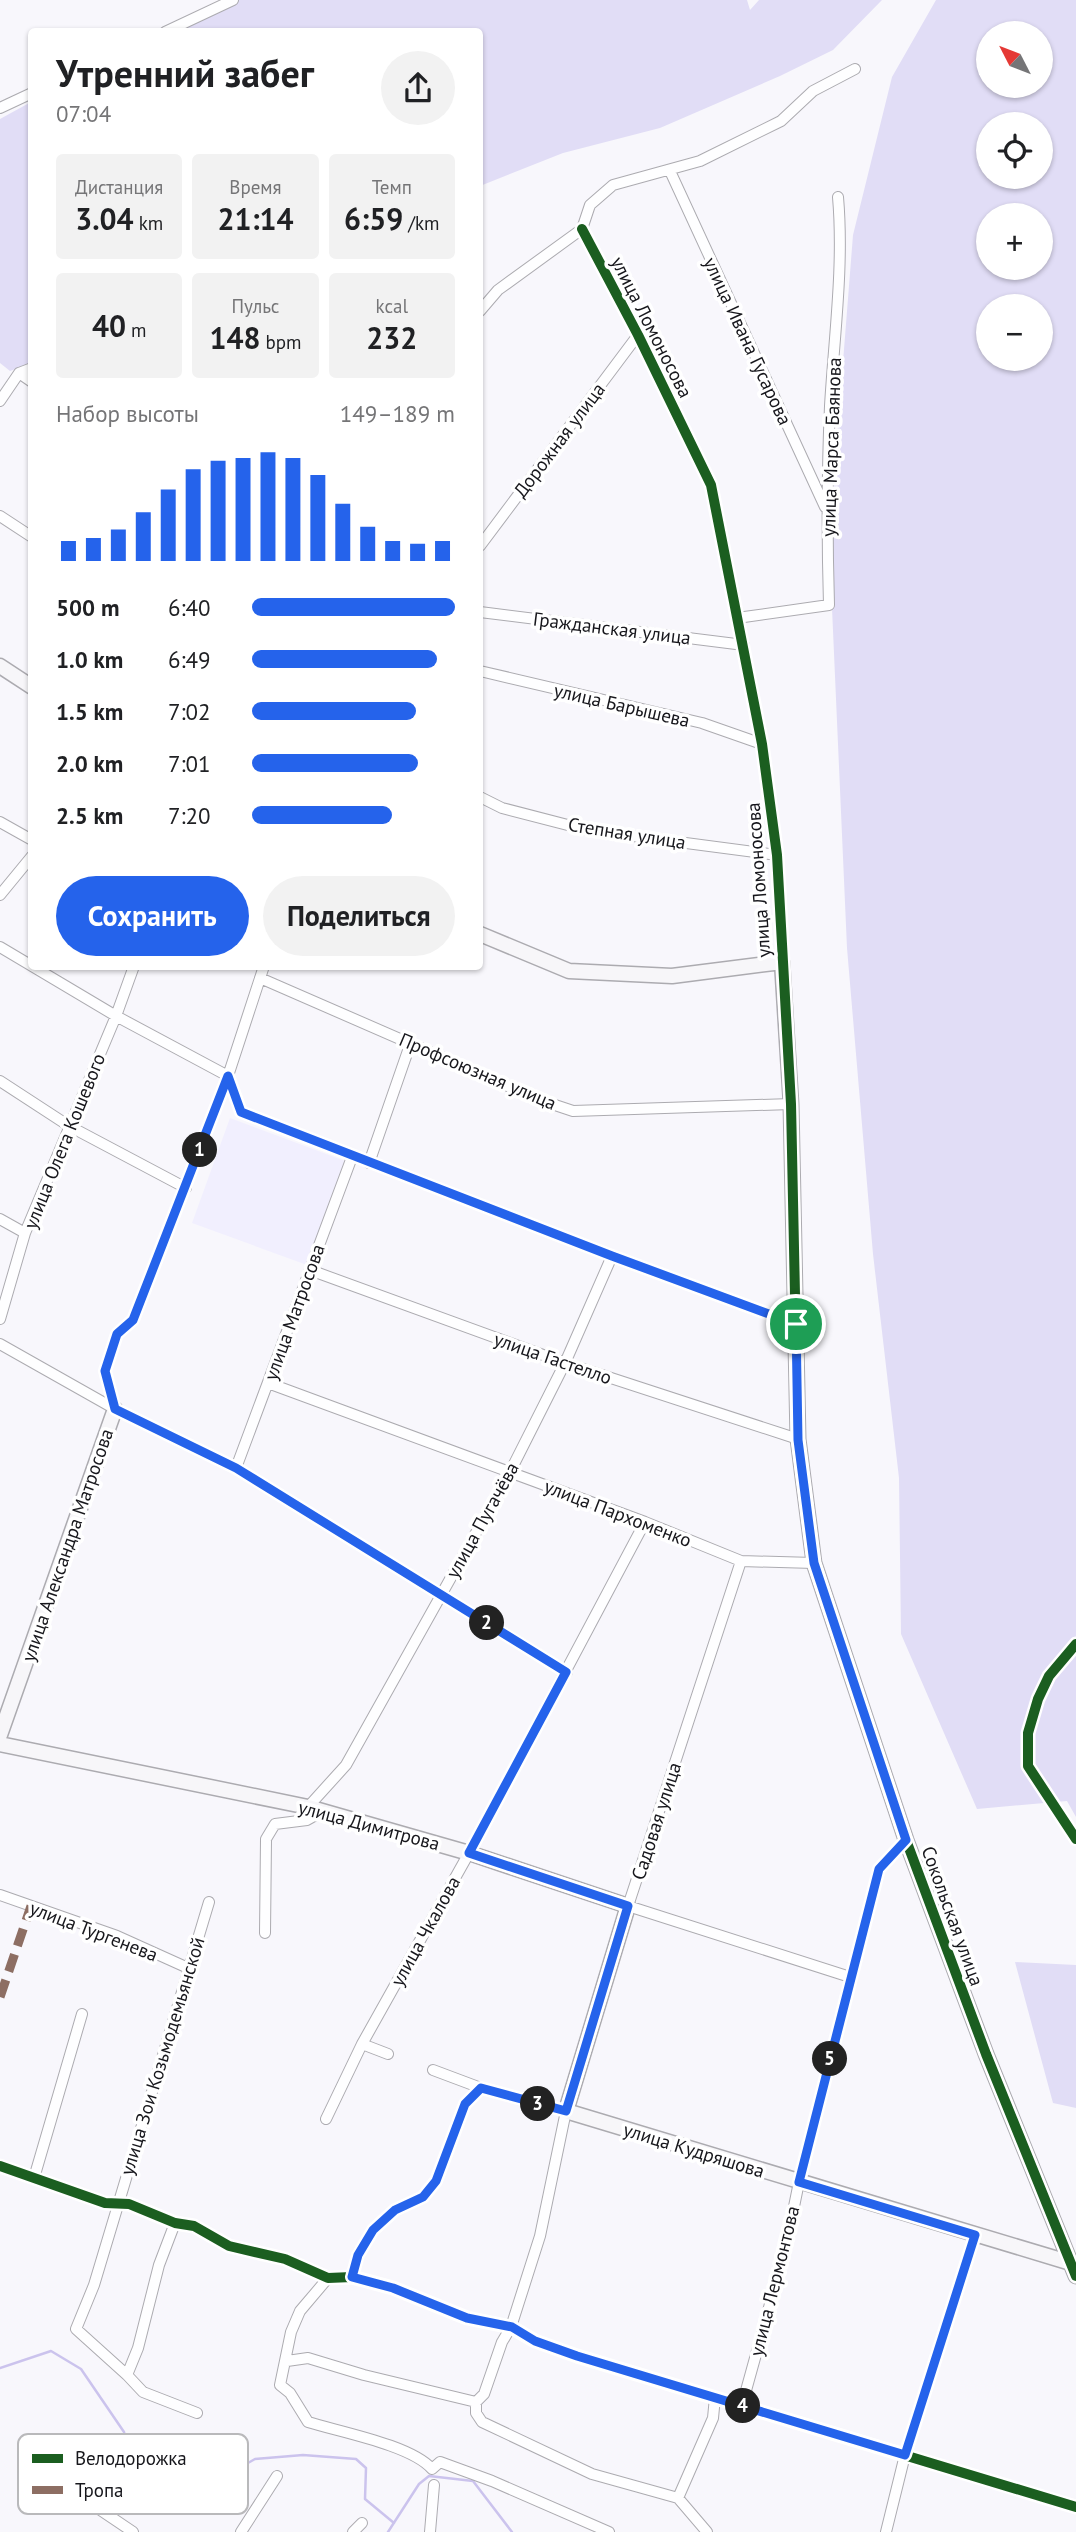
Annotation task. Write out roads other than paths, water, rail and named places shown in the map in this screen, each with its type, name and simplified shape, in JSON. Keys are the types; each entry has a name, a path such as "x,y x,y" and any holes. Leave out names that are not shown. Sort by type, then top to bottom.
{"street":[{"path":"174,28 233,0"},
{"path":"483,308 498,290 582,229 590,205 613,185 700,161 781,121 813,91 855,69"},
{"path":"0,108 28,95"},
{"name":"улица Ивана Гусарова","path":"670,171 827,510"},
{"name":"улица Марса Баянова","path":"737,618 829,605 827,510 830,407 841,232 838,197"},
{"name":"улица Ломоносова","path":"582,229 638,335 711,485 762,744 778,855 790,1104 798,1440 814,1563"},
{"name":"Дорожная улица","path":"483,542 638,335"},
{"path":"0,401 19,373 28,370"},
{"path":"19,373 28,379"},
{"path":"0,516 28,534"},
{"name":"Гражданская улица","path":"483,612 744,645"},
{"path":"0,666 28,684"},
{"name":"улица Барышева","path":"483,672 702,723 762,744"},
{"name":"Степная улица","path":"483,798 502,808 587,830 778,855"},
{"path":"0,822 28,838"},
{"path":"0,895 28,861"},
{"path":"483,935 569,971 672,976 782,962"},
{"path":"0,947 28,964"},
{"path":"39,970 116,1016 228,1076 241,1112 352,1157 796,1324"},
{"name":"улица Олега Кошевого","path":"0,1319 25,1233 133,970"},
{"name":"улица Александра Матросова","path":"1,1730 115,1409 105,1371 117,1334 133,1320 186,1188 228,1076 263,970"},
{"name":"Профсоюзная улица","path":"260,978 540,1100 573,1111 790,1104"},
{"path":"369,1163 411,1042"},
{"path":"0,1082 69,1126 186,1188"},
{"name":"улица Матросова","path":"236,1468 352,1157"},
{"path":"0,1219 25,1233"},
{"name":"улица Пугачёва","path":"308,1807 346,1765 510,1472 565,1363 612,1256"},
{"name":"улица Гастелло","path":"310,1270 565,1363 798,1440"},
{"path":"0,1344 115,1409 236,1468 566,1672"},
{"name":"улица Пархоменко","path":"268,1383 645,1522 741,1561 814,1563"},
{"name":"улица Чкалова","path":"326,2119 362,2044 469,1853 645,1522"},
{"name":"Садовая улица","path":"476,2402 484,2394 502,2342 512,2327 540,2236 566,2111 628,1906 741,1561"},
{"name":"Сокольская улица","path":"814,1563 906,1840 986,2054 1074,2268"},
{"name":"улица Димитрова","path":"0,1744 323,1811 469,1853 850,1978"},
{"path":"265,1933 266,1839 275,1825 307,1819 323,1811"},
{"name":"улица Лермонтова","path":"742,2405 786,2245 799,2182 879,1869 906,1840"},
{"name":"улица Тургенева","path":"0,1895 117,1936 188,1968"},
{"name":"улица Зои Козьмодемьянской","path":"127,2375 76,2329 93,2285 209,1902"},
{"path":"34,2178 82,2014"},
{"path":"362,2044 388,2054"},
{"name":"улица Кудряшова","path":"433,2070 481,2088 566,2111 975,2235 1074,2268"},
{"path":"352,2277 358,2255 373,2230 395,2210 423,2197 436,2181 465,2104 481,2088"},
{"path":"0,2166 105,2203 129,2204 176,2223 194,2226 229,2246 285,2259 328,2278 352,2277 393,2288 467,2318 512,2327 535,2341 577,2356 1076,2507"},
{"path":"176,2223 159,2266 138,2348 127,2375 143,2392 197,2413"},
{"path":"886,2532 905,2455 975,2235"},
{"path":"328,2278 300,2311 291,2332 280,2385 290,2393 308,2422 423,2458 432,2469 440,2462 544,2503 608,2532"},
{"path":"287,2361 308,2358 476,2402 476,2413 482,2422 543,2452 592,2474 678,2498 707,2532"},
{"path":"678,2498 713,2418 715,2398"},
{"path":"241,2532 277,2476"},
{"path":"430,2532 435,2485"},
{"path":"106,2514 133,2532"},
{"path":"354,2532 362,2523"}],"waterway":[{"path":"0,2368 51,2351 81,2369 124,2434"},
{"path":"248,2463 255,2459 303,2455 356,2459 366,2468 365,2499 394,2523"},
{"path":"388,2532 419,2484 429,2476 473,2481 512,2532"}]}
